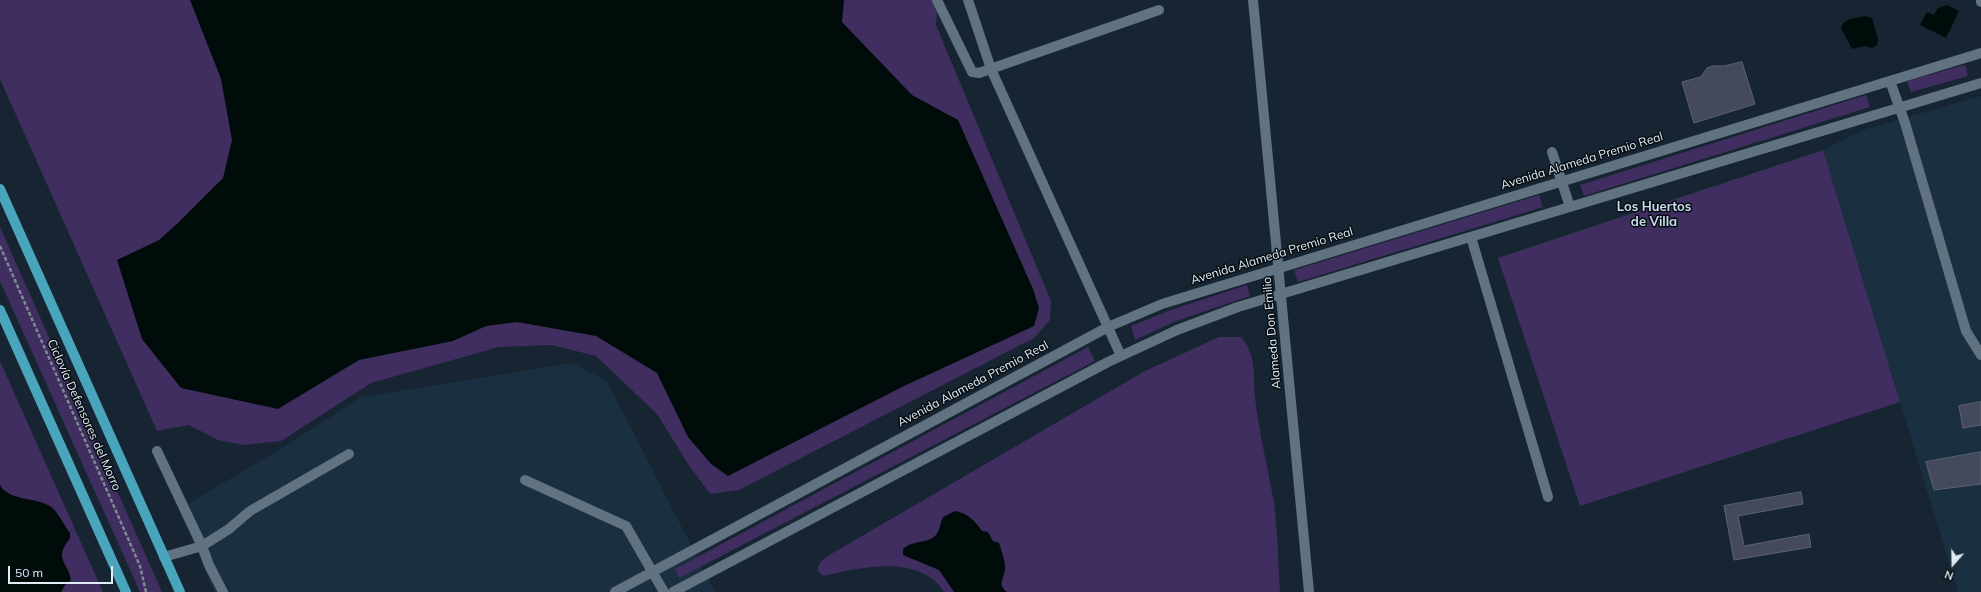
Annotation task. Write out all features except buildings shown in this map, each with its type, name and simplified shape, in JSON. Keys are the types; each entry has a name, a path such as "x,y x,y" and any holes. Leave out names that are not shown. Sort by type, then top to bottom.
{"main road":[{"path":"0,188 180,592"},
{"path":"0,310 126,592"}],"street":[{"path":"937,0 972,72 980,73 1159,10"},
{"path":"968,0 992,69 1121,356"},
{"name":"Alameda Don Emilio","path":"1254,0 1309,592"},
{"name":"Avenida Alameda Premio Real","path":"615,592 1108,327 1162,304 1981,53"},
{"path":"1890,81 1966,331 1981,355"},
{"path":"673,592 1121,356 1177,330 1238,307 1981,83"},
{"path":"1552,152 1570,207"},
{"path":"1471,237 1548,497"},
{"path":"158,451 202,546 209,565 223,592"},
{"path":"164,556 202,546 229,529 250,511 349,454"},
{"path":"525,480 626,526 664,592"},
{"path":"691,582 696,592"}],"path":[{"name":"Ciclovía Defensores del Morro","path":"0,246 140,566 146,592"}],"shaded area":[{"path":"0,0 938,0 936,25 1051,301 1050,320 1034,338 739,490 710,494 688,464 657,414 596,356 551,345 499,347 371,383 281,441 244,445 218,440 189,425 157,431 0,79"},
{"path":"190,0 844,0 842,22 912,95 958,120 1033,289 1039,308 1034,326 904,386 728,476 711,464 688,437 657,373 596,336 517,322 486,326 453,341 359,360 278,409 181,388 142,339 117,260 159,240 223,178 232,140 221,79"},
{"path":"1947,5 1959,11 1946,38 1920,25 1927,12 1934,15 1938,8"},
{"path":"1865,16 1872,18 1878,39 1877,45 1872,48 1865,46 1852,49 1841,28 1842,25 1847,20"},
{"path":"1965,65 1968,76 1911,92 1907,81"},
{"path":"1866,95 1870,107 1584,196 1580,185"},
{"path":"1981,96 1981,592 1958,592 1823,150 1863,130"},
{"path":"1823,150 1900,402 1580,506 1498,258"},
{"path":"1539,195 1543,207 1298,282 1294,270"},
{"path":"0,227 162,592 140,592 0,281"},
{"path":"1247,285 1250,296 1176,321 1135,340 1131,326 1171,310"},
{"path":"1219,337 1241,337 1250,351 1252,358 1255,397 1261,437 1274,503 1280,592 944,592 933,580 920,572 904,568 888,566 871,567 823,576 817,570 821,561 831,554 1145,371"},
{"path":"1088,347 1095,361 679,578 675,569"},
{"path":"0,361 103,592 0,592"},
{"path":"572,363 607,381 715,592 214,592 179,509 282,448 361,397"},
{"path":"0,485 9,494 44,503 53,508 70,533 70,538 65,545 62,556 71,580 65,585 61,592 0,592"},
{"path":"955,511 971,518 982,531 988,532 993,541 999,543 1005,566 1002,586 1007,592 954,592 939,570 903,555 903,549 913,544 928,540 936,535 943,517"}],"district":[{"name":"Los Huertos de Villa","path":"1654,214"}]}
